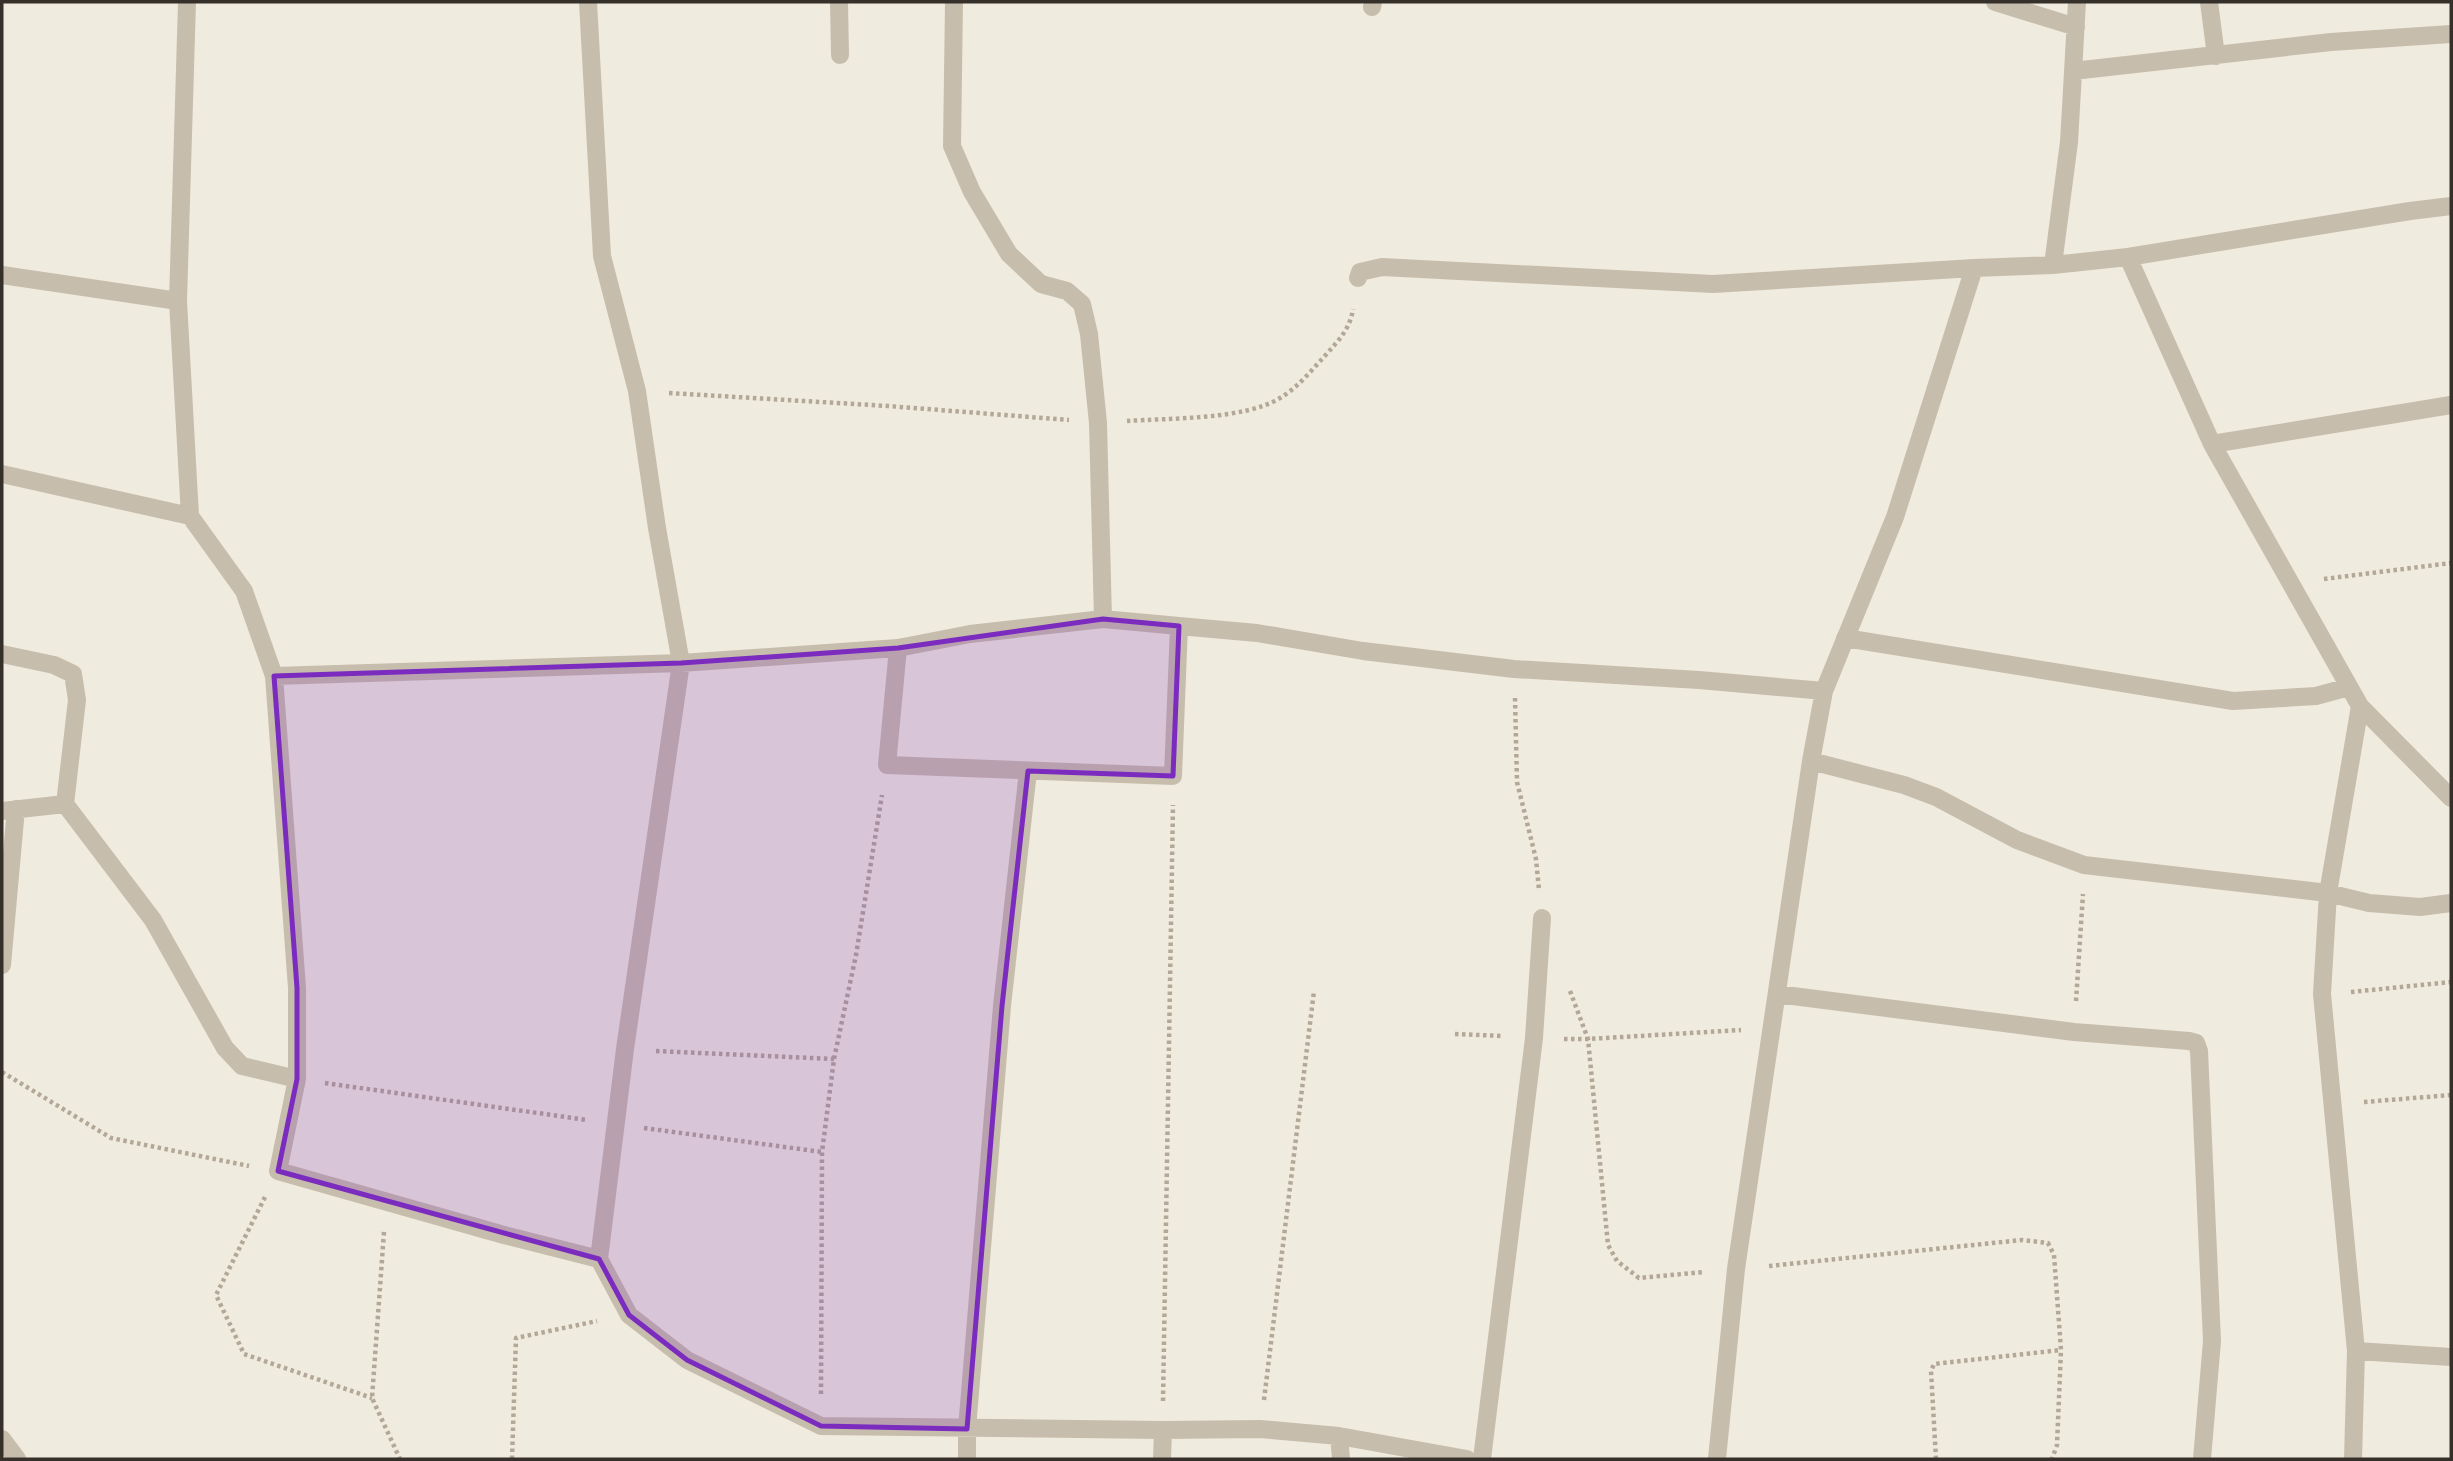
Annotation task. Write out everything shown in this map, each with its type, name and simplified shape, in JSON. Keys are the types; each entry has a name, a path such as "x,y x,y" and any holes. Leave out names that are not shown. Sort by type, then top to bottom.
{"street":[{"path":"187,2 178,301 190,516 244,591 274,676 298,988 297,1079 278,1171 599,1259"},
{"path":"588,2 602,256 637,391 657,528 681,663 625,1049 599,1259 629,1315 687,1360 821,1426 1260,1429 1339,1436 1467,1459"},
{"path":"839,2 840,55"},
{"path":"954,2 952,146 972,192 1009,254 1041,284 1067,291 1082,304 1089,334 1098,423 1103,619"},
{"path":"1995,2 2076,27"},
{"path":"2053,265 2068,142 2077,2"},
{"path":"2208,2 2216,56"},
{"path":"2073,71 2331,42 2451,34"},
{"path":"1359,278 1360,272 1382,267 1713,284 2053,265 2128,257 2451,206"},
{"path":"2128,257 2212,444 2360,706 2451,798"},
{"path":"1717,1459 1736,1269 1811,761 1824,691 1895,517 1974,268"},
{"path":"2,275 178,301"},
{"path":"2212,444 2451,405"},
{"path":"2,474 190,516"},
{"path":"274,676 681,663 898,648 970,634 1103,619 1245,632 1363,651 1514,669 1699,680 1824,691"},
{"path":"898,648 887,765 1173,776 1179,626"},
{"path":"1845,638 2233,701 2316,696 2349,687"},
{"path":"2,654 54,665 73,674 77,700 65,804 153,920 225,1048 242,1066 297,1079"},
{"path":"2353,1459 2356,1351 2322,994 2328,893 2360,706"},
{"path":"1811,761 1904,785 1936,797 2017,840 2084,866 2328,893 2369,903 2420,907 2451,903"},
{"path":"967,1459 967,1429 1002,1006 1028,771"},
{"path":"2,965 9,810 65,804"},
{"path":"1482,1459 1534,1038 1542,918"},
{"path":"1777,994 2074,1032 2189,1041 2198,1046 2212,1341 2202,1459"},
{"path":"2356,1351 2451,1357"},
{"path":"1162,1459 1163,1430"},
{"path":"1339,1436 1341,1459"},
{"path":"2,1439 17,1459"}],"path":[{"path":"637,391 888,406 1098,423 1247,410 1279,399 1301,382 1348,330 1359,278"},
{"path":"2292,584 2451,563"},
{"path":"1514,669 1517,782 1536,859 1542,918"},
{"path":"821,1426 822,1152 834,1059 856,955 887,765"},
{"path":"1163,1430 1173,776"},
{"path":"2074,1032 2084,866"},
{"path":"2322,994 2451,982"},
{"path":"1260,1429 1314,991"},
{"path":"1772,1028 1588,1040 1606,1233 1608,1245 1617,1261 1639,1278 2022,1240 2048,1243 2054,1255 2061,1350 2057,1445 2052,1459"},
{"path":"1455,1034 1534,1038"},
{"path":"625,1049 834,1059"},
{"path":"2,1073 111,1138 278,1171 216,1295 244,1354 372,1398"},
{"path":"297,1079 822,1152"},
{"path":"2332,1104 2451,1096"},
{"path":"386,1201 372,1398 400,1459"},
{"path":"512,1459 516,1338 629,1315"},
{"path":"1936,1459 1931,1371 1934,1364 2061,1350"}],"highlighted area":[{"path":"1103,619 1179,626 1173,776 1028,771 1002,1006 967,1429 821,1426 687,1360 629,1315 599,1259 278,1171 297,1079 297,988 274,676 681,663 898,648"}]}
